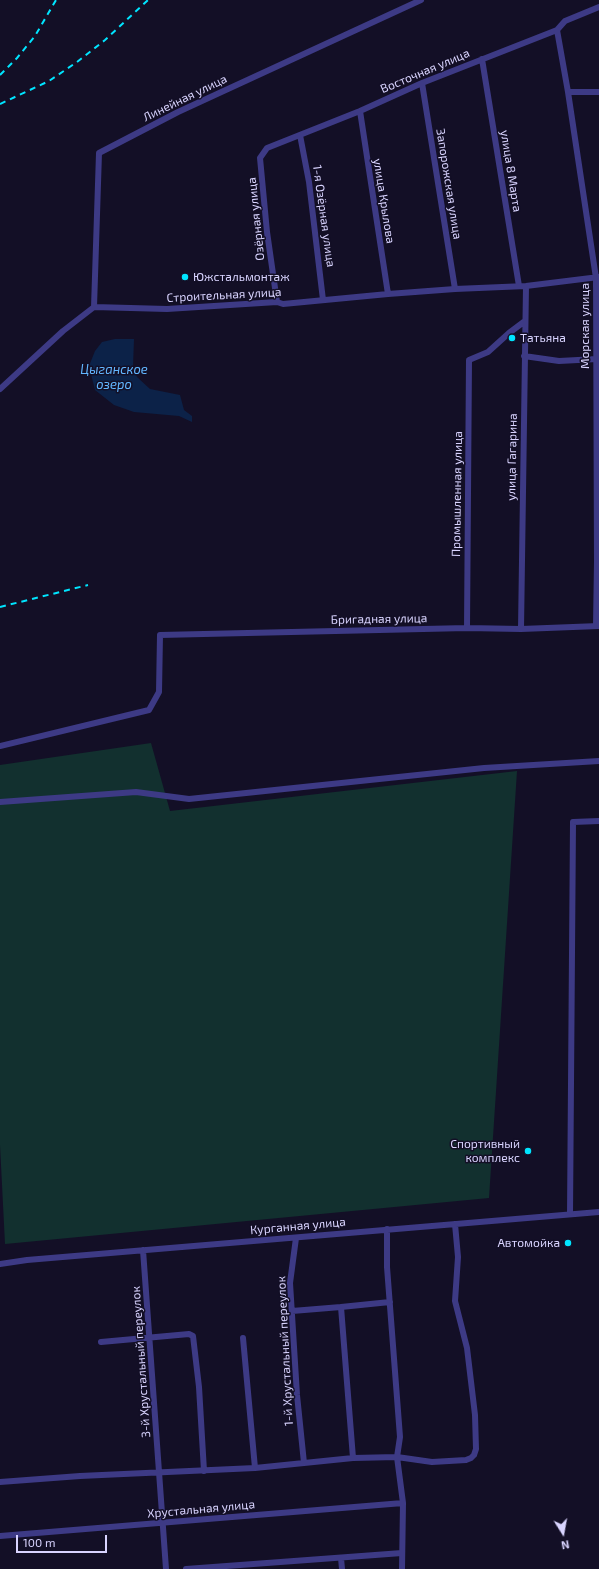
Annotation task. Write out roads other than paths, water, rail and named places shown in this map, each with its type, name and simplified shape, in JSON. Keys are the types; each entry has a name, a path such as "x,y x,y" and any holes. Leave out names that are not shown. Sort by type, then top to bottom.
{"street":[{"name":"Линейная улица","path":"94,307 99,153 178,112 421,0"},
{"name":"Восточная улица","path":"260,158 267,148 360,111 422,83 557,30 565,21 599,7"},
{"name":"Морская улица","path":"557,30 598,278 597,626"},
{"name":"улица 8 Марта","path":"482,59 519,286"},
{"name":"Запорожская улица","path":"422,83 455,289"},
{"path":"568,92 599,92"},
{"name":"улица Крылова","path":"360,111 388,294"},
{"name":"1-я Озёрная улица","path":"300,135 309,182 323,300"},
{"name":"Озёрная улица","path":"260,158 267,232 277,302"},
{"name":"Строительная улица","path":"94,307 167,309 277,302 284,304 455,289 526,286 598,278"},
{"name":"улица Гагарина","path":"521,629 526,286"},
{"path":"0,389 63,331 94,307"},
{"name":"Промышленная улица","path":"467,628 469,360 488,352 525,321"},
{"path":"524,356 559,361 597,358"},
{"name":"Бригадная улица","path":"0,746 149,710 159,692 160,635 467,628 521,629 597,626"},
{"path":"0,802 136,792 189,799 484,768 599,761"},
{"path":"570,1214 573,822 599,821"},
{"name":"Курганная улица","path":"0,1264 26,1260 599,1212"},
{"path":"0,1482 80,1476 255,1468 353,1458 398,1456 432,1462 466,1460 474,1455 476,1449 475,1415 471,1370 467,1348 454,1301 458,1257 455,1224"},
{"path":"386,1229 387,1267 400,1437 398,1456 403,1503 402,1569"},
{"name":"1-й Хрустальный переулок","path":"296,1238 290,1283 297,1395 304,1463"},
{"name":"3-й Хрустальный переулок","path":"143,1250 164,1523 166,1569"},
{"path":"292,1311 390,1302"},
{"path":"341,1307 353,1458"},
{"path":"101,1342 189,1334 193,1336 199,1387 204,1471"},
{"path":"243,1338 255,1468"},
{"name":"Хрустальная улица","path":"0,1536 403,1503"},
{"path":"186,1569 248,1567 293,1561 402,1553"},
{"path":"341,1558 342,1569"},
{"path":"293,1561 294,1569"}],"water":[{"name":"Цыганское озеро","path":"115,339 134,339 133,367 137,377 150,389 180,395 184,410 192,416 192,422 179,416 134,412 114,405 95,390 89,366 95,351 102,342"}],"railway":[{"path":"0,75 17,58 35,36 56,0"},
{"path":"0,104 49,81 77,62 105,40 148,0"},
{"path":"0,607 88,585"}],"place":[{"name":"Южстальмонтаж","path":"185,277"},
{"name":"Татьяна","path":"512,338"},
{"name":"Спортивный комплекс","path":"528,1151"},
{"name":"Автомойка","path":"568,1243"}]}
